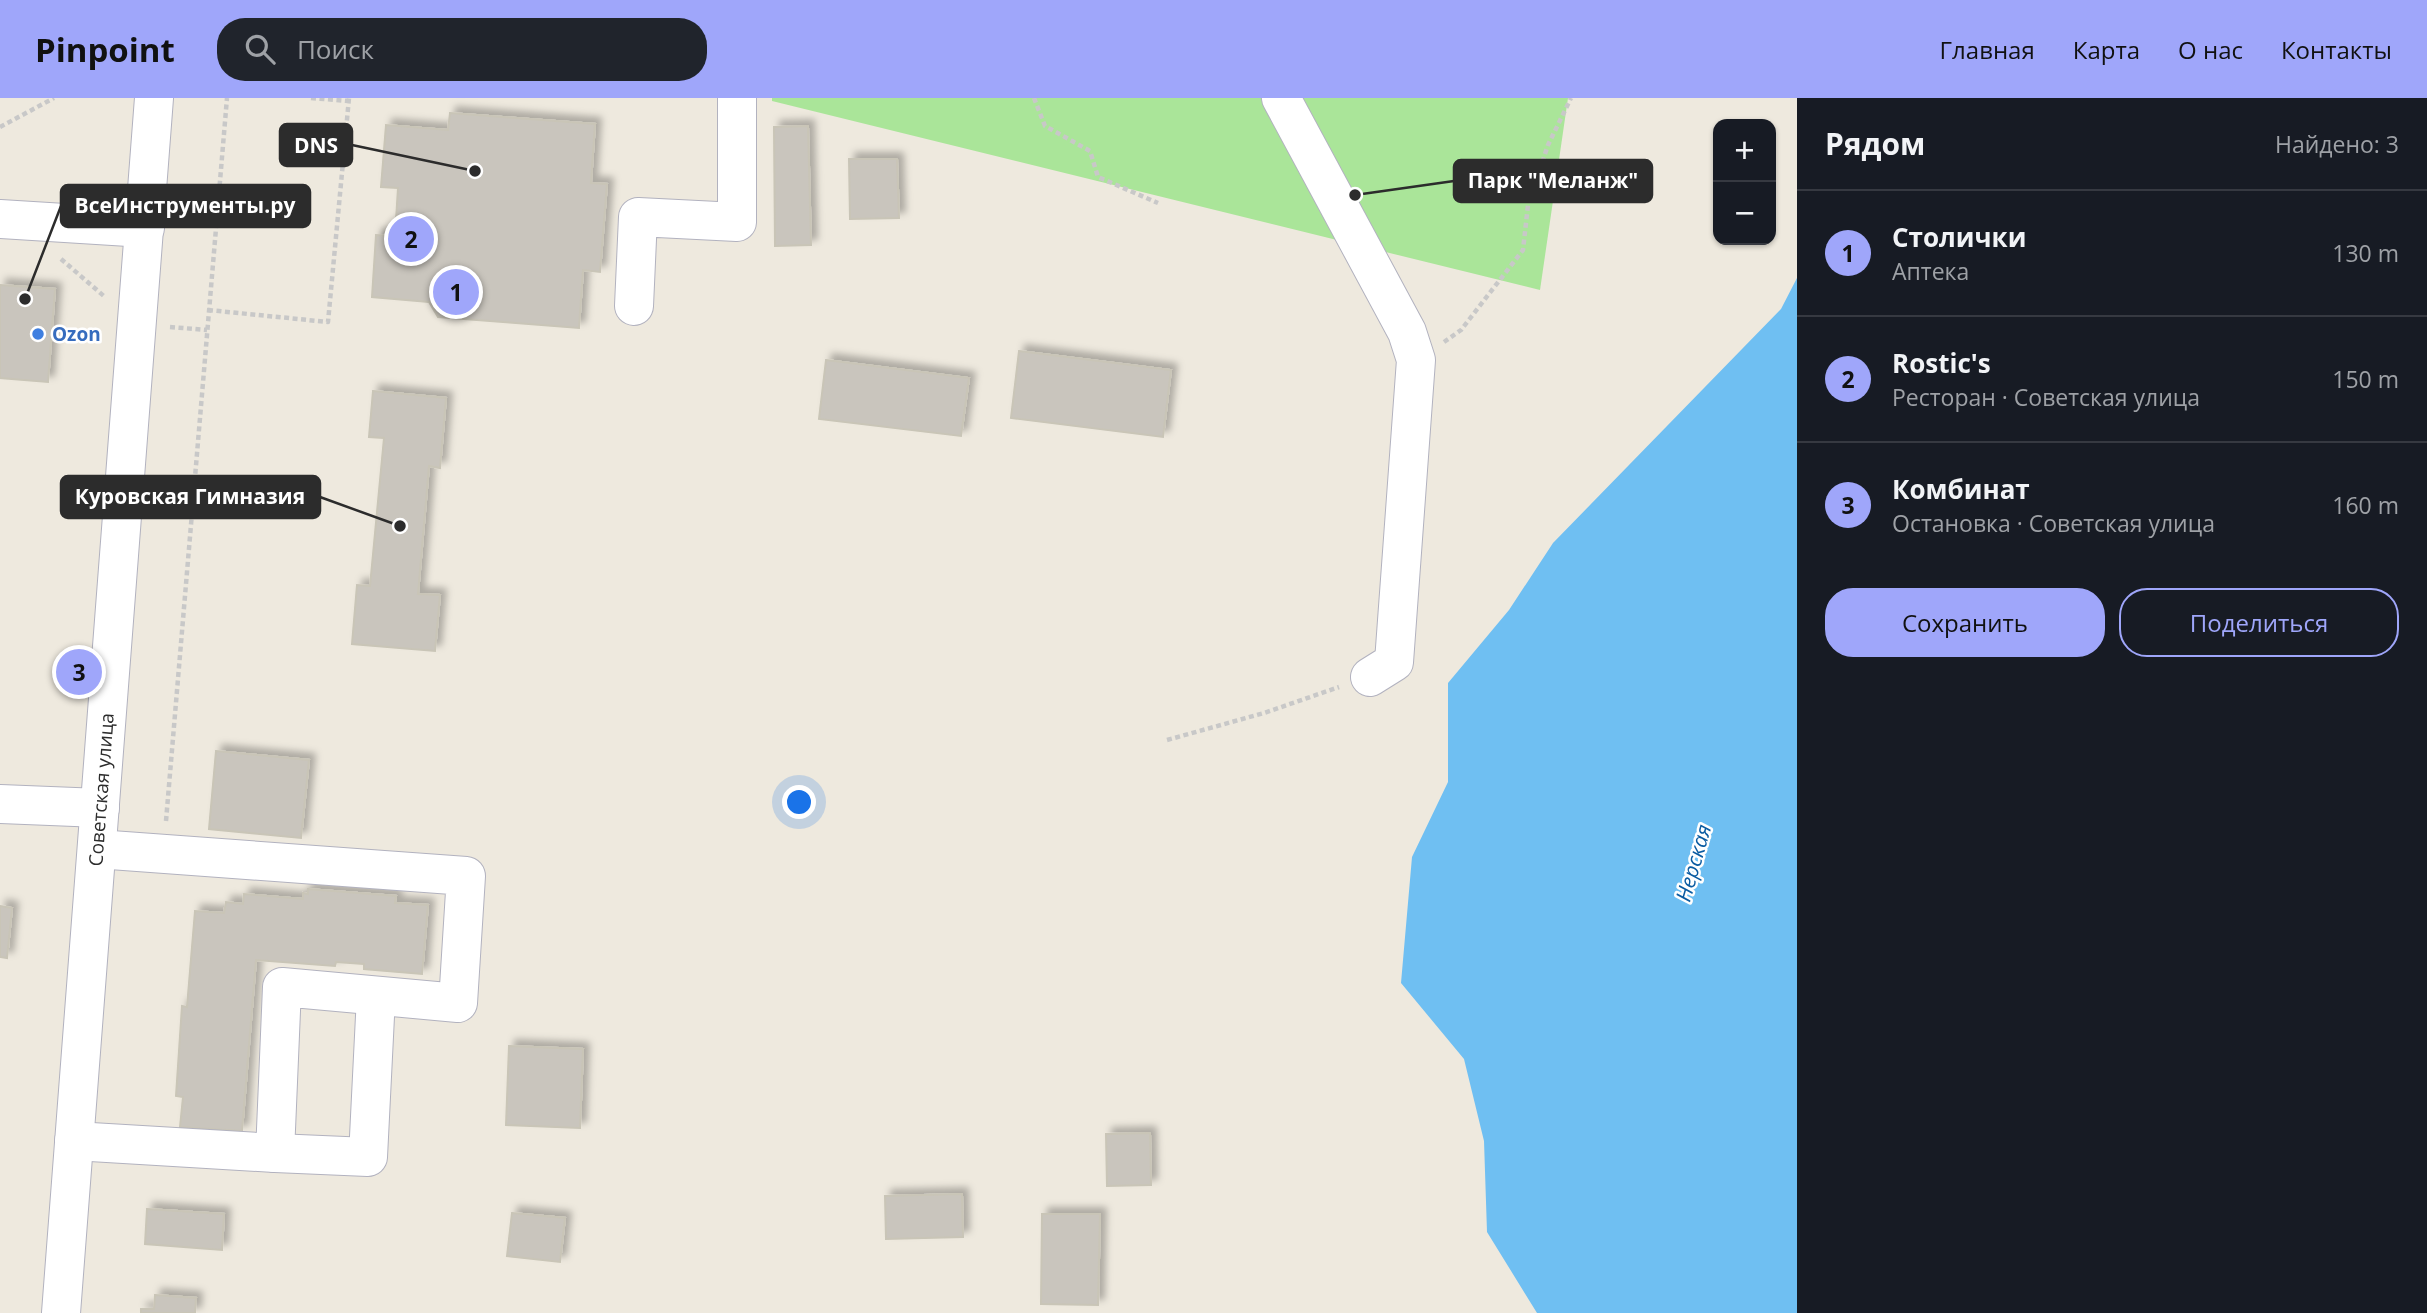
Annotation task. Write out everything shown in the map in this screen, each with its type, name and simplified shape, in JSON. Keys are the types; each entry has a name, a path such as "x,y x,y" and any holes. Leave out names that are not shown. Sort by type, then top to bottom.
{"street":[{"name":"Советская улица","path":"61,1313 154,98"},
{"path":"634,306 638,217 737,222 737,98"},
{"path":"1281,98 1406,332 1416,360 1394,662 1370,677"},
{"path":"0,219 145,228"},
{"path":"0,804 100,808"},
{"path":"97,849 466,876 458,1003 282,987 275,1153"},
{"path":"74,1141 368,1157 376,996"}],"path":[{"path":"0,127 54,98"},
{"path":"163,854 227,98"},
{"path":"208,310 328,322 348,100 311,98"},
{"path":"1034,98 1045,126 1090,150 1098,177 1158,203"},
{"path":"1416,360 1461,330 1523,250 1528,205 1548,145 1571,98"},
{"path":"1167,740 1264,713 1370,677"}],"green space":[{"path":"772,98 1568,98 1540,290 772,101"}],"water":[{"name":"Нерская","path":"1797,278 1797,1313 1537,1313 1487,1232 1484,1141 1464,1059 1401,983 1412,857 1448,782 1448,683 1509,610 1553,543 1781,309"}],"building":[{"path":"450,113 595,124 591,183 607,184 600,272 583,270 579,328 438,317 429,302 372,297 376,235 395,236 398,188 381,187 386,125 448,130"},
{"path":"808,126 811,245 775,246 774,127"},
{"path":"849,159 897,159 899,218 850,219"},
{"path":"0,285 55,289 48,382 0,378"},
{"path":"1019,351 1171,370 1163,437 1011,418"},
{"path":"826,360 969,378 961,436 819,419"},
{"path":"373,391 446,398 440,468 429,466 418,594 440,595 435,651 352,644 357,585 370,586 384,438 369,437"},
{"path":"216,751 309,760 301,838 209,829"},
{"path":"308,889 396,896 395,903 428,905 422,974 364,969 364,964 336,962 335,966 256,960 242,1131 180,1127 183,1097 176,1096 182,1006 187,1007 195,911 224,913 226,902 243,904 244,894 303,899 303,893 308,894"},
{"path":"0,906 12,908 7,958 0,957"},
{"path":"509,1046 583,1049 580,1128 506,1125"},
{"path":"1150,1133 1151,1185 1107,1186 1106,1134"},
{"path":"962,1194 963,1237 886,1239 885,1196"},
{"path":"147,1209 224,1214 222,1250 145,1244"},
{"path":"512,1213 565,1218 560,1262 507,1256"},
{"path":"1042,1214 1100,1214 1098,1305 1041,1304"},
{"path":"155,1295 196,1298 195,1313 141,1313 141,1309 154,1309"}],"place":[{"name":"DNS","path":"475,171"},
{"name":"Парк \"Меланж\"","path":"1355,195"},
{"name":"Rostic's","path":"411,239"},
{"name":"Столички","path":"456,292"},
{"name":"ВсеИнструменты.ру","path":"25,299"},
{"name":"Ozon","path":"38,334"},
{"name":"Куровская Гимназия","path":"400,526"},
{"name":"Комбинат","path":"79,672"}]}
